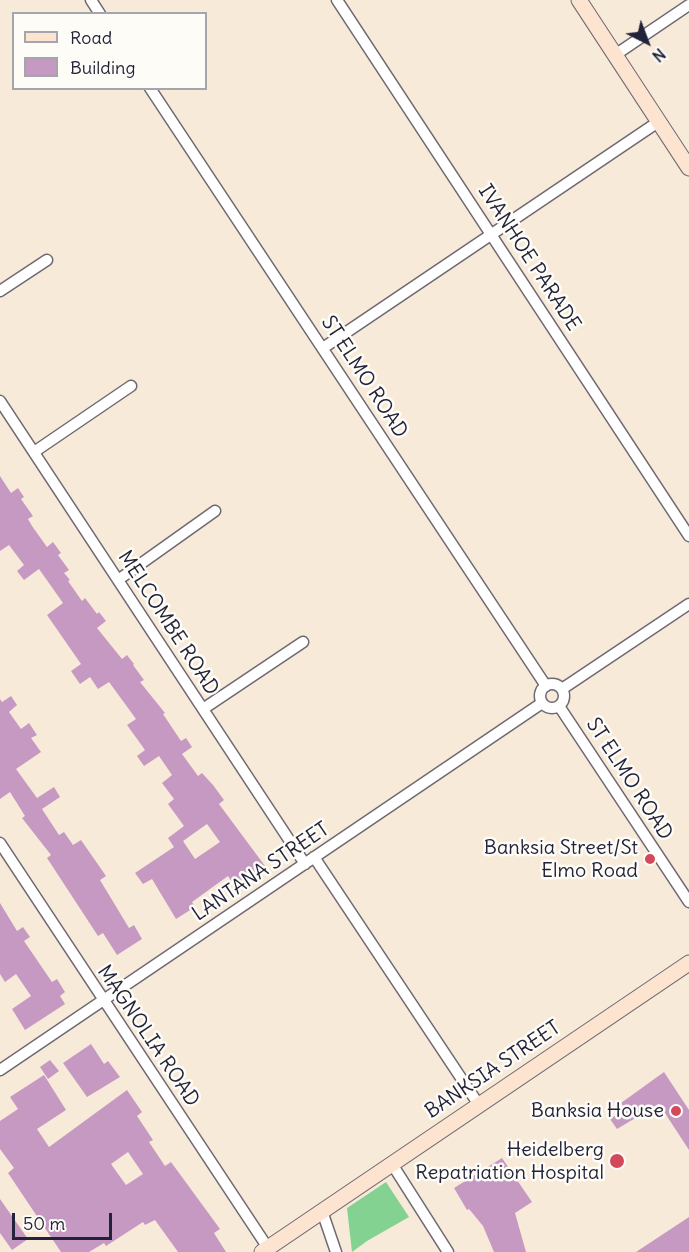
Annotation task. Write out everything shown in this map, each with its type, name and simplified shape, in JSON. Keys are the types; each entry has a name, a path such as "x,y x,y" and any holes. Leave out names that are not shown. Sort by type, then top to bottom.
{"street":[{"name":"IVANHOE PARADE","path":"337,0 689,536"},
{"path":"579,0 689,168"},
{"path":"615,55 689,5"},
{"name":"ST ELMO ROAD","path":"151,90 546,686"},
{"path":"323,348 658,122"},
{"path":"0,291 47,260"},
{"path":"34,452 131,386"},
{"name":"MELCOMBE ROAD","path":"0,401 203,710 479,1105"},
{"path":"118,580 215,511"},
{"path":"562,689 689,604"},
{"path":"203,710 303,642"},
{"path":"556,684 562,689 564,700 559,706 548,707 542,703 540,696 546,686 556,684"},
{"name":"LANTANA STREET","path":"0,1070 542,703"},
{"name":"ST ELMO ROAD","path":"559,706 689,902"},
{"name":"MAGNOLIA ROAD","path":"0,843 265,1250"},
{"name":"BANKSIA STREET","path":"265,1250 689,963"},
{"path":"392,1164 448,1252"},
{"path":"322,1211 336,1252"}],"green space":[{"path":"386,1182 409,1217 352,1252 347,1208"}],"building":[{"path":"0,476 11,493 18,488 24,497 21,499 33,516 28,519 32,526 47,547 53,542 61,553 58,555 69,570 64,573 70,580 68,581 82,601 85,598 97,614 99,612 106,621 97,628 122,659 127,655 134,664 144,680 140,682 165,713 163,714 181,741 186,738 192,747 182,754 198,776 202,773 213,785 224,800 219,804 265,866 234,885 228,876 192,902 195,907 176,919 152,879 143,884 135,873 174,847 168,838 184,826 168,804 174,799 162,783 172,775 159,756 144,766 137,756 145,750 127,725 136,719 109,682 98,689 90,677 80,684 71,671 81,664 47,615 63,603 39,569 24,580 17,571 24,565 9,545 0,551","holes":["207,824 220,842 195,859 183,841"]},
{"path":"11,696 17,705 9,712 21,729 29,723 37,735 31,738 41,752 16,769 37,798 54,787 60,797 42,809 59,835 64,832 73,845 81,840 106,876 100,880 129,928 134,925 142,939 117,955 103,933 98,936 47,858 51,855 22,818 25,816 10,792 0,799 0,699 2,702"},
{"path":"0,903 17,931 23,927 30,937 24,941 52,982 57,979 65,992 60,996 65,1004 25,1030 12,1009 31,996 16,974 5,982 0,974"},
{"path":"91,1044 104,1064 108,1061 120,1077 87,1097 63,1063"},
{"path":"50,1060 59,1071 48,1079 40,1067"},
{"name":"Banksia House","path":"664,1072 689,1110 689,1150 659,1104 617,1129 610,1119 625,1109 621,1103"},
{"path":"44,1075 66,1110 37,1129 49,1147 127,1090 142,1112 137,1116 153,1140 149,1142 165,1166 171,1162 220,1229 214,1233 226,1252 178,1252 155,1220 145,1225 143,1222 106,1246 104,1243 89,1252 61,1252 8,1173 14,1168 0,1149 0,1121 18,1109 10,1097","holes":["128,1152 143,1174 126,1185 111,1164"]},
{"path":"502,1158 532,1202 515,1213 526,1252 494,1252 483,1226 469,1209 467,1210 454,1188"},
{"path":"0,1199 28,1239 12,1250 0,1233"},
{"path":"689,1217 689,1252 636,1252"}],"place":[{"name":"Banksia Street/St Elmo Road","path":"650,859"},
{"name":"Banksia House","path":"676,1111"},
{"name":"Heidelberg Repatriation Hospital","path":"617,1161"}]}
